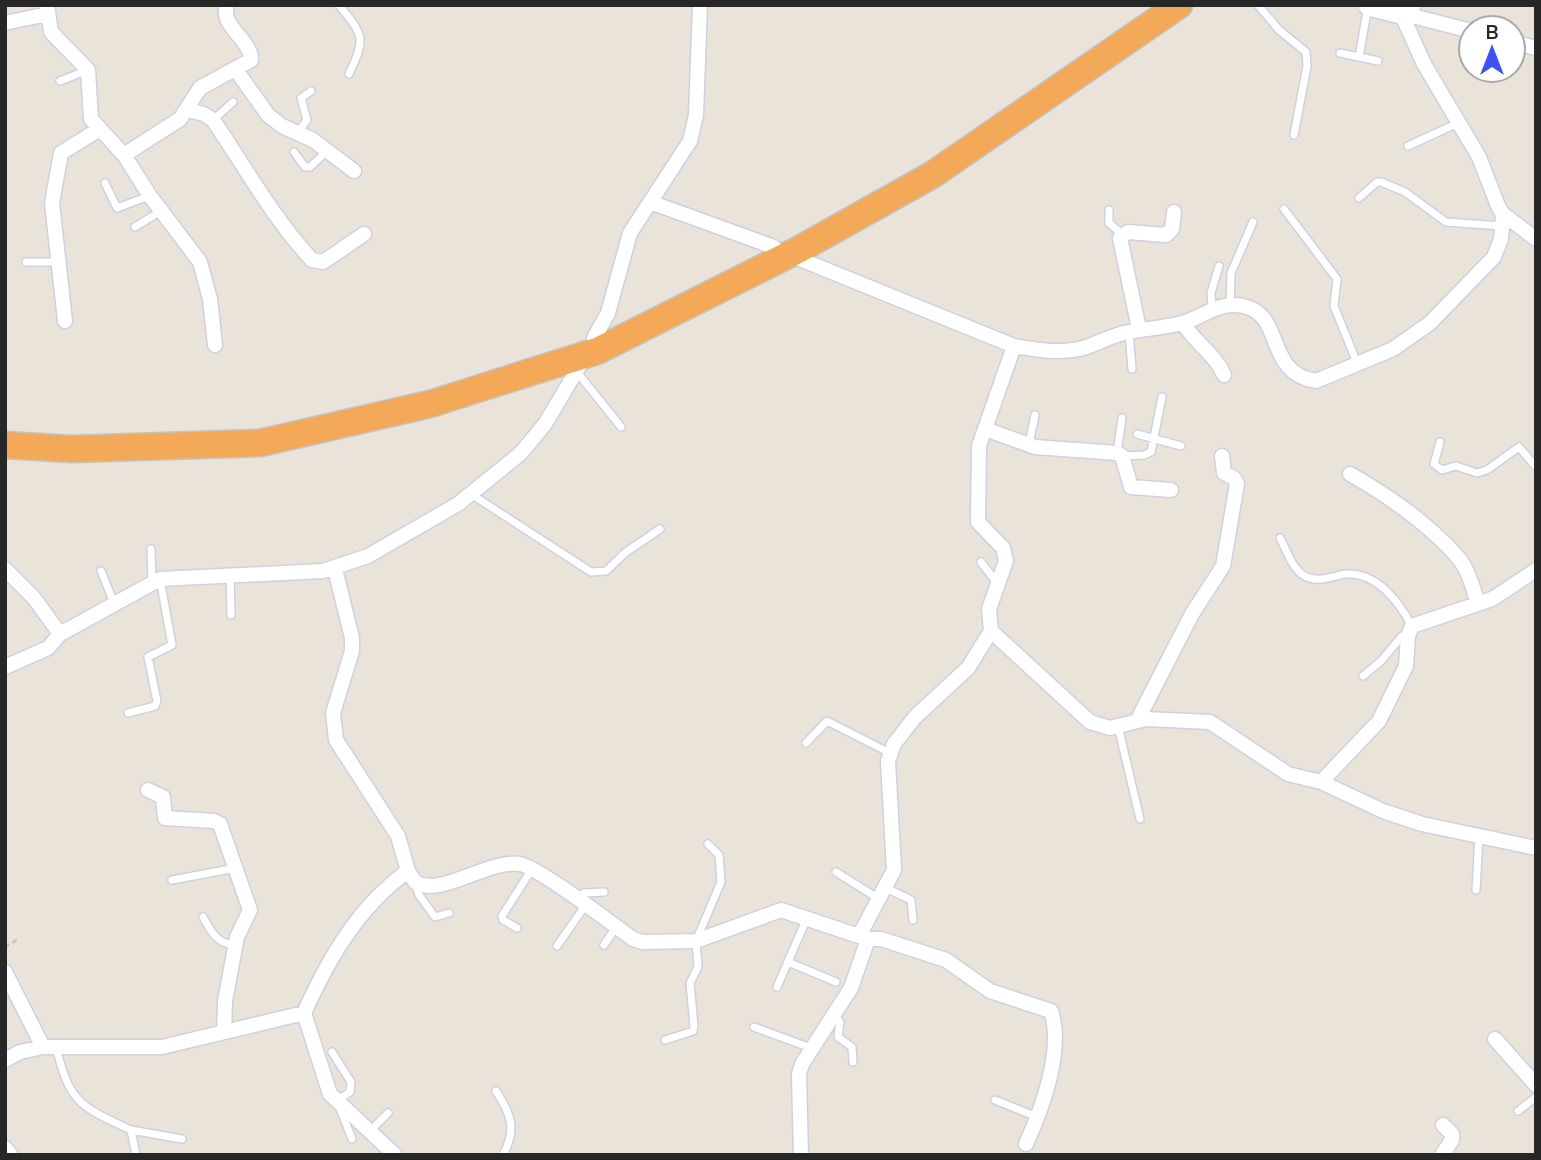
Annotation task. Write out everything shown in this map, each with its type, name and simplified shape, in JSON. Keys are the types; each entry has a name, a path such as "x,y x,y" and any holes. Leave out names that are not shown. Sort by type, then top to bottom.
{"highway":[{"path":"1081,66 1162,5"},
{"path":"5,445 72,449 260,443 586,355 782,251 1179,5"},
{"path":"5,432 76,435 257,429 454,391"}],"street":[{"path":"5,667 48,648 60,634 156,580 335,569 413,531 471,494 521,453 545,424 586,355 608,313 625,246 690,141 693,129 700,5"},
{"path":"1368,5 1406,9 1457,26"},
{"path":"124,155 180,119 200,88 236,71 253,56 224,7"},
{"path":"650,202 782,251 1014,346 1061,351 1081,349 1134,331 1183,323 1212,308 1230,305 1255,310 1265,319 1284,364 1304,379 1316,381 1393,349 1430,323 1494,257 1503,220 1479,157 1424,64 1406,9"},
{"path":"5,23 47,10 51,32 88,70 88,107 97,130 124,155 150,196 201,262 210,299 215,345"},
{"path":"236,71 268,114 282,127 327,150 354,171"},
{"path":"188,110 204,114 213,120 263,193 275,216 312,260 323,262 363,234"},
{"path":"65,321 52,203 61,153 97,130"},
{"path":"1134,331 1122,257 1122,234 1166,235 1172,229 1174,212"},
{"path":"1503,220 1536,239"},
{"path":"1183,323 1193,339 1220,366 1224,375"},
{"path":"801,1155 799,1074 812,1048 855,981 863,937 891,880 895,857 890,754 915,717 968,668 991,631 989,609 1006,566 1005,552 983,531 976,511 979,446 1014,346"},
{"path":"985,429 1041,448 1120,455 1131,487 1171,489"},
{"path":"1138,719 1185,625 1223,566 1237,484 1234,478 1224,473 1222,456"},
{"path":"1350,474 1383,492 1456,554 1466,570 1478,603"},
{"path":"335,569 352,638 352,652 333,713 336,740 344,757 398,836 411,877 420,886 441,884 496,865 511,863 532,869 642,942 696,941 774,910 863,937 881,939 946,961 990,991 1051,1011 1052,1064 1045,1100 1026,1144"},
{"path":"1321,782 1379,721 1406,666 1410,631 1510,589 1536,570"},
{"path":"7,575 34,598 60,634"},
{"path":"991,631 1090,722 1099,726 1118,726 1138,719 1210,722 1279,770 1321,782 1383,811 1536,848"},
{"path":"148,790 163,797 165,818 214,821 220,824 237,868 250,910 236,944 225,1001 224,1032"},
{"path":"395,1155 337,1101 326,1085 304,1013 330,959 366,908 382,890 411,877"},
{"path":"5,972 9,988 49,1047"},
{"path":"5,1060 20,1052 49,1047 162,1047 304,1013"},
{"path":"1495,1038 1536,1085"},
{"path":"1442,1155 1452,1140 1452,1134 1443,1125"},
{"path":"5,1148 11,1155"}],"lane":[{"path":"339,5 361,39 362,47 349,74"},
{"path":"1258,5 1279,30 1306,52 1307,66 1294,135"},
{"path":"1359,57 1368,5"},
{"path":"1340,53 1378,61"},
{"path":"60,80 88,70"},
{"path":"298,133 307,120 301,98 311,91"},
{"path":"213,120 233,102"},
{"path":"1408,146 1459,122"},
{"path":"294,152 305,167 310,167 327,150"},
{"path":"1359,198 1377,182 1381,182 1405,192 1446,222 1503,220"},
{"path":"106,183 117,208 150,196"},
{"path":"1284,209 1337,279 1334,306 1357,364"},
{"path":"1108,210 1109,223 1122,234"},
{"path":"135,226 161,211"},
{"path":"1230,305 1231,273 1253,222"},
{"path":"26,262 58,262"},
{"path":"1212,308 1211,293 1219,266"},
{"path":"1132,369 1134,331"},
{"path":"586,355 621,427"},
{"path":"1122,418 1120,455 1148,454 1154,438 1161,397"},
{"path":"1029,444 1035,415"},
{"path":"1137,434 1181,446"},
{"path":"1440,442 1434,464 1442,470 1456,466 1477,473 1487,470 1519,447 1536,467"},
{"path":"471,494 591,572 606,571 626,552 660,529"},
{"path":"1280,538 1297,570 1305,577 1326,579 1354,575 1384,587 1410,631 1363,676"},
{"path":"128,713 155,706 158,701 148,657 172,645 151,549"},
{"path":"981,562 999,585"},
{"path":"101,571 114,603"},
{"path":"230,575 231,615"},
{"path":"806,743 827,720 890,754"},
{"path":"1118,726 1140,819"},
{"path":"1476,890 1479,836"},
{"path":"665,1041 692,1031 694,1026 690,983 698,967 696,941 722,882 719,855 708,844"},
{"path":"172,880 237,868"},
{"path":"517,928 503,920 502,916 532,869"},
{"path":"836,872 883,894 911,900 913,920"},
{"path":"411,877 419,895 435,917 449,913"},
{"path":"556,946 584,893 604,892"},
{"path":"203,917 216,937 229,945 236,944"},
{"path":"777,987 807,918"},
{"path":"604,945 616,927"},
{"path":"788,962 836,982"},
{"path":"834,1014 839,1019 838,1037 852,1047 853,1062"},
{"path":"754,1027 812,1048"},
{"path":"49,1047 70,1094 106,1119 131,1130 181,1139"},
{"path":"332,1052 352,1087 337,1101 352,1139"},
{"path":"496,1091 513,1123 512,1137 503,1155"},
{"path":"1518,1111 1536,1097"},
{"path":"995,1100 1038,1117"},
{"path":"370,1131 388,1114"},
{"path":"131,1130 136,1155"}],"path":[{"path":"5,947 17,940"}]}
